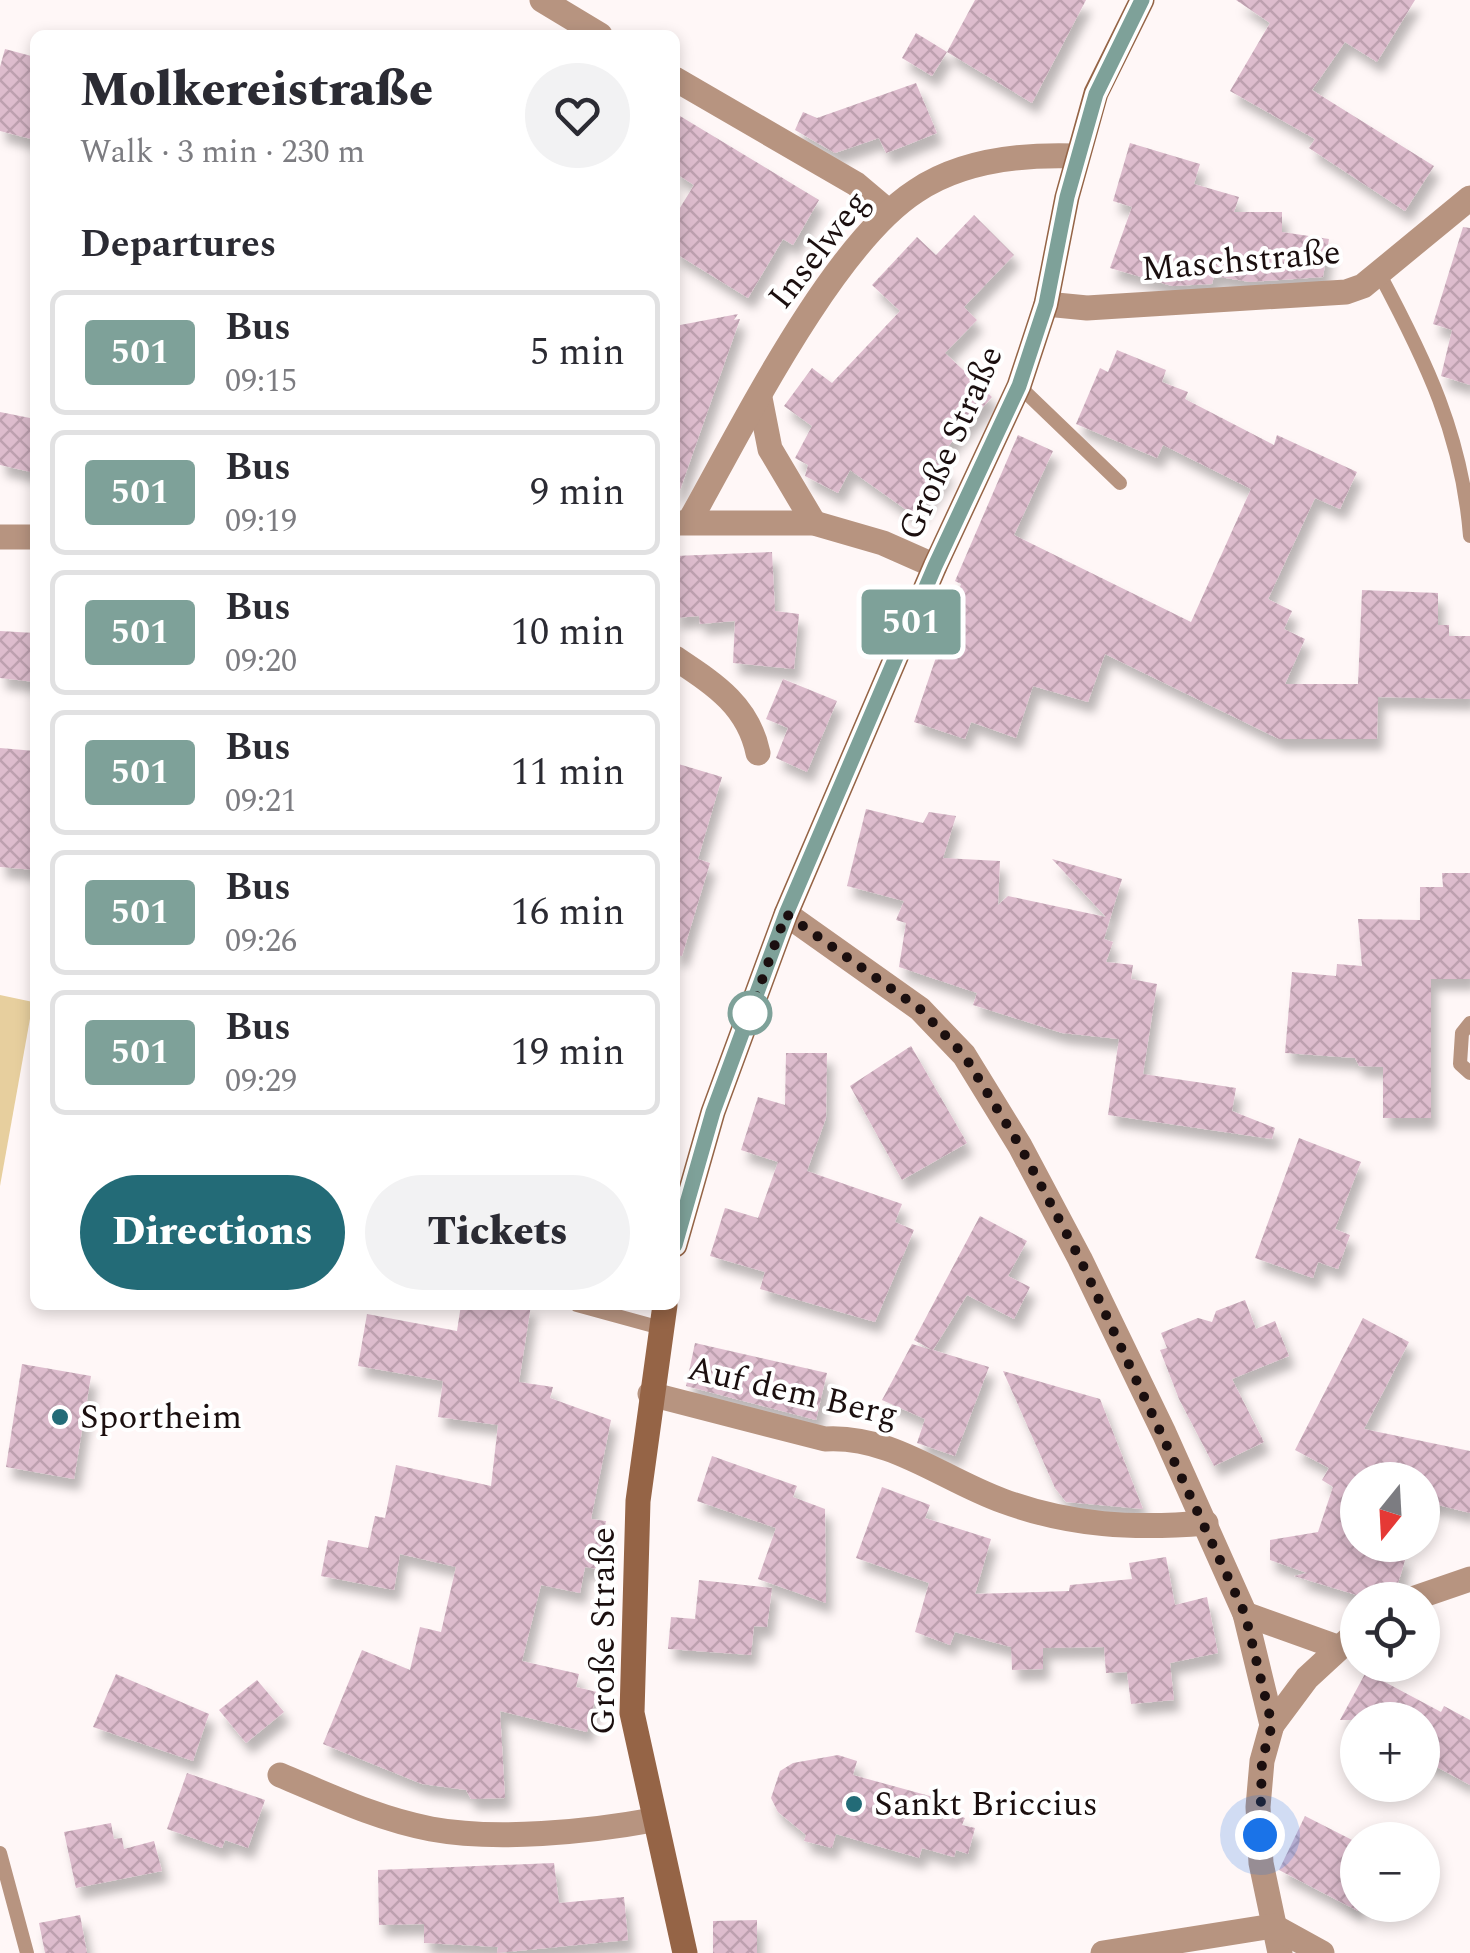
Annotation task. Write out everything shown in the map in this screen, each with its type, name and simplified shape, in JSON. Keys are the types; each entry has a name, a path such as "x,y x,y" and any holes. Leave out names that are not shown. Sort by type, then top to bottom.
{"main road":[{"name":"Große Straße","path":"680,1202 786,914 935,566 1019,386 1046,304 1077,156 1096,94 1142,0"},
{"name":"Große Straße","path":"663,1316 650,1394 632,1631 632,1714 685,1953"}],"street":[{"path":"542,0 592,30"},
{"path":"680,82 856,184 888,211"},
{"name":"Inselweg","path":"682,522 842,268 888,211 957,169 1037,154 1077,156"},
{"name":"Maschstraße","path":"1046,304 1087,308 1324,296 1362,286 1470,198"},
{"path":"760,398 770,448 814,523"},
{"path":"682,522 814,523 883,543 935,566"},
{"path":"0,537 30,537"},
{"path":"680,662 738,705 754,731 758,753"},
{"path":"786,914 920,1009 964,1055 1020,1146 1080,1259 1206,1524 1245,1614 1272,1725"},
{"name":"Auf dem Berg","path":"650,1394 825,1438 850,1437 878,1443 956,1482 1037,1512 1100,1527 1206,1524"},
{"path":"1440,1589 1470,1579"},
{"path":"1245,1614 1340,1637"},
{"path":"1280,1953 1262,1863 1258,1807 1262,1760 1272,1725 1340,1647"},
{"path":"280,1775 368,1812 434,1830 589,1832 653,1820"},
{"path":"1103,1953 1273,1926 1322,1953"}],"lane":[{"path":"1379,272 1420,351 1452,426 1470,536"},
{"path":"1019,386 1120,483"},
{"path":"1470,1023 1462,1033 1460,1064 1470,1073"},
{"path":"616,1310 663,1316"},
{"path":"0,1853 5,1895 27,1953"}],"shaded area":[{"path":"0,995 30,1001 30,1019 0,1186"}],"building":[{"path":"975,0 1086,0 1032,103 947,52"},
{"path":"1236,0 1415,0 1377,62 1345,42 1312,90 1434,166 1405,211 1309,148 1315,139 1230,91 1270,23"},
{"path":"916,33 947,52 932,76 902,58"},
{"path":"5,49 30,56 30,139 0,131 0,67"},
{"path":"916,83 937,133 902,147 886,153 879,138 835,153 795,130 803,112 817,118"},
{"path":"680,116 819,200 793,245 783,239 748,298 680,256 680,208 694,185 680,176"},
{"path":"1130,143 1200,164 1194,184 1239,197 1234,212 1282,212 1282,232 1329,239 1323,277 1250,282 1214,276 1212,284 1172,286 1110,268 1132,207 1113,201"},
{"path":"974,215 1014,255 964,307 977,320 945,353 992,397 935,461 948,471 915,516 850,470 838,493 805,476 808,465 795,458 812,426 784,406 812,368 832,383 900,311 872,285 917,237 936,255"},
{"path":"1463,227 1470,228 1470,385 1441,376 1452,330 1433,324"},
{"path":"738,314 734,320 740,319 680,490 680,325"},
{"path":"1117,350 1166,370 1162,382 1188,392 1185,399 1274,445 1277,435 1357,472 1340,509 1315,498 1268,599 1292,611 1284,629 1305,639 1285,684 1358,684 1362,590 1438,593 1438,625 1449,625 1449,636 1470,636 1470,699 1378,697 1377,739 1279,739 1105,654 1088,702 1033,686 1016,738 971,722 965,739 914,722 961,584 955,581 1018,435 1053,451 1014,535 1191,622 1251,489 1163,445 1157,458 1076,424 1100,368 1108,372"},
{"path":"0,412 30,418 30,472 0,465"},
{"path":"772,552 775,611 799,614 794,669 733,663 735,621 700,624 699,616 680,618 680,556"},
{"path":"0,631 30,633 30,681 0,678"},
{"path":"783,679 837,701 807,772 776,758 788,728 766,719"},
{"path":"0,748 30,751 30,870 0,867"},
{"path":"680,764 722,777 698,859 710,863 682,956"},
{"path":"866,809 923,823 929,812 956,816 943,858 1000,861 998,905 1008,896 1106,917 1052,859 1122,879 1104,939 1113,942 1106,962 1133,965 1131,979 1157,984 1143,1074 1236,1088 1232,1111 1275,1128 1272,1139 1108,1115 1119,1039 1062,1033 973,1005 977,993 899,967 906,923 896,920 904,901 847,886"},
{"path":"1442,873 1470,873 1470,979 1431,979 1431,1118 1383,1118 1383,1067 1359,1066 1355,1058 1285,1053 1292,972 1336,976 1337,964 1362,966 1358,919 1420,920 1420,887 1443,887"},
{"path":"911,1046 967,1143 902,1180 850,1086"},
{"path":"786,1053 827,1053 826,1118 807,1171 902,1204 895,1222 914,1230 875,1322 760,1289 765,1272 710,1256 725,1208 758,1218 778,1162 741,1150 758,1097 785,1105"},
{"path":"1299,1138 1361,1162 1335,1229 1350,1235 1338,1269 1318,1262 1313,1278 1255,1258"},
{"path":"980,1216 1027,1241 1008,1276 1030,1287 1014,1319 967,1295 933,1350 989,1367 955,1456 917,1443 925,1419 882,1400 912,1344 932,1350 914,1340"},
{"path":"1245,1300 1256,1329 1275,1321 1289,1356 1232,1379 1264,1442 1214,1466 1179,1399 1160,1350 1167,1348 1161,1333 1198,1318 1212,1322 1216,1311"},
{"path":"460,1310 530,1310 519,1382 553,1387 550,1398 611,1420 591,1519 606,1521 598,1569 585,1567 580,1593 541,1585 522,1661 579,1674 576,1687 597,1692 587,1732 500,1711 505,1798 471,1799 466,1790 422,1784 323,1744 362,1650 410,1670 420,1627 441,1632 456,1567 400,1554 394,1590 321,1576 328,1540 368,1548 375,1516 385,1518 396,1465 491,1486 498,1425 438,1417 443,1381 358,1366 367,1314 457,1331"},
{"path":"1363,1318 1409,1342 1364,1429 1470,1451 1470,1513 1440,1506 1440,1462 1340,1462 1340,1562 1404,1562 1398,1582 1340,1582 1340,1590 1294,1576 1307,1573 1270,1560 1270,1540 1318,1532 1333,1487 1322,1480 1329,1468 1295,1450"},
{"path":"695,1343 827,1373 816,1420 686,1386"},
{"path":"22,1364 91,1376 74,1479 6,1467"},
{"path":"1003,1371 1100,1399 1143,1509 1066,1502 1055,1488"},
{"path":"712,1456 797,1486 793,1497 825,1509 826,1603 758,1579 776,1528 697,1501"},
{"path":"882,1487 930,1505 925,1518 991,1539 975,1594 1069,1591 1070,1585 1132,1579 1129,1563 1166,1557 1175,1605 1207,1597 1218,1653 1170,1663 1174,1700 1131,1704 1127,1672 1106,1673 1104,1647 1043,1648 1043,1669 1012,1670 1011,1647 955,1632 950,1645 915,1632 929,1583 856,1558"},
{"path":"699,1580 772,1588 767,1627 754,1626 751,1655 668,1649 671,1617 695,1619"},
{"path":"116,1674 209,1714 193,1761 93,1727"},
{"path":"257,1680 284,1712 246,1743 219,1710"},
{"path":"1361,1682 1385,1682 1422,1702 1350,1702"},
{"path":"1444,1706 1470,1720 1470,1785 1440,1769 1440,1711"},
{"name":"Sankt Briccius","path":"838,1755 857,1761 853,1775 937,1798 934,1809 965,1818 962,1825 975,1828 968,1854 956,1850 954,1857 922,1848 919,1858 836,1834 832,1848 804,1841 806,1835 778,1812 771,1798 780,1771 793,1763"},
{"path":"187,1773 265,1800 248,1848 225,1840 222,1848 167,1829"},
{"path":"1305,1816 1340,1834 1340,1902 1279,1870"},
{"path":"111,1823 114,1839 122,1838 124,1849 154,1841 162,1871 76,1888 64,1832"},
{"path":"554,1863 559,1903 624,1897 628,1940 497,1953 498,1947 424,1943 424,1924 379,1925 378,1870"},
{"path":"80,1915 87,1953 45,1953 39,1923"},
{"path":"757,1920 757,1953 713,1953 713,1921"}],"bus line":[{"name":"501","path":"680,1224 713,1112 786,914 935,566 1019,386 1046,304 1067,197 1096,94 1142,0"}],"place":[{"name":"Sportheim","path":"60,1417"},
{"name":"Sankt Briccius","path":"854,1804"}],"route":[{"path":"750,1013 786,914 854,958 920,1009 964,1055 1020,1146 1080,1259 1245,1614 1272,1725 1262,1760 1260,1835"}]}
